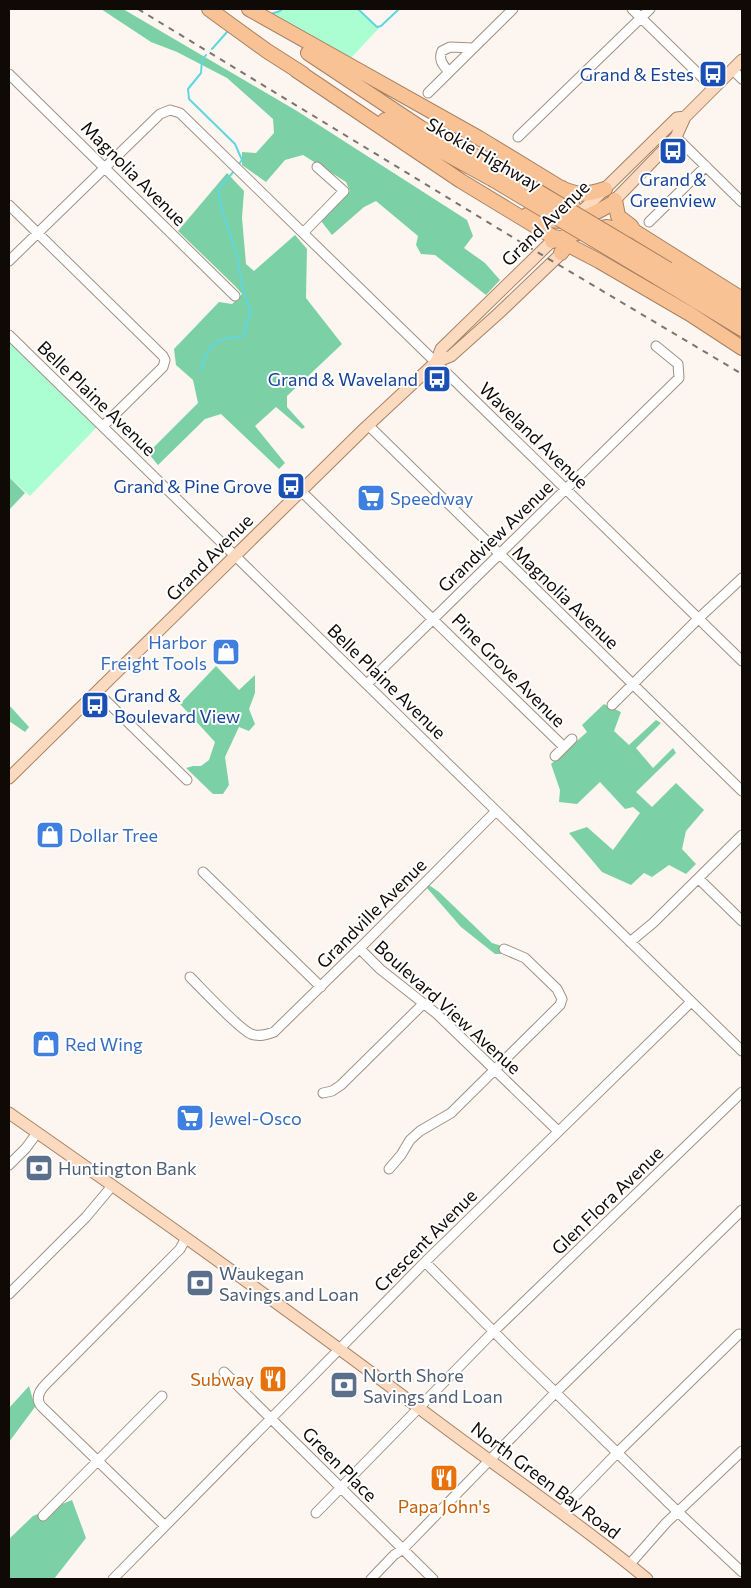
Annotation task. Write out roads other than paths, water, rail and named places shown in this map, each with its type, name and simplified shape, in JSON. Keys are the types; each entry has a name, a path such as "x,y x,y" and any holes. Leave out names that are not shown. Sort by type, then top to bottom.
{"highway":[{"path":"200,9 266,51"},
{"name":"Skokie Highway","path":"210,9 266,51 296,70 497,174"},
{"name":"Skokie Highway","path":"240,9 422,128 497,174 663,274 742,314"},
{"path":"249,9 479,138 561,188 575,194 584,195 605,189"},
{"path":"296,70 461,181 512,211 571,233 599,261 742,342"},
{"path":"561,188 573,203 571,233"},
{"path":"571,233 591,202"},
{"path":"571,233 613,202 618,216 631,226 634,231"},
{"path":"512,211 545,220 571,233 588,244 599,261"},
{"path":"571,233 606,227 634,231 742,299"},
{"name":"Skokie Highway","path":"663,274 742,330"},
{"path":"690,314 742,348"}],"main road":[{"name":"Grand Avenue","path":"613,202 676,137 686,117 742,60"},
{"name":"Grand Avenue","path":"591,202 677,118 686,117"},
{"name":"Grand Avenue","path":"9,778 368,425 436,362 451,356 499,313 571,233"},
{"name":"North Green Bay Road","path":"9,1113 340,1349 647,1579"}],"street":[{"path":"428,93 513,9"},
{"path":"632,9 714,89"},
{"path":"518,137 650,9"},
{"path":"449,72 441,62 440,56 442,51 450,47 474,48"},
{"path":"733,70 742,79"},
{"name":"Magnolia Avenue","path":"9,74 235,296"},
{"name":"Waveland Avenue","path":"104,167 160,114 170,110 180,113 742,661"},
{"path":"676,137 742,202"},
{"path":"650,222 706,166"},
{"path":"9,260 104,167"},
{"path":"303,233 344,191 316,167"},
{"path":"9,205 163,356 165,363 163,367 103,426"},
{"name":"Belle Plaine Avenue","path":"9,335 742,1052"},
{"name":"Grandview Avenue","path":"367,684 678,378 678,364 656,346"},
{"name":"Magnolia Avenue","path":"368,425 742,791"},
{"name":"Pine Grove Avenue","path":"302,490 564,747"},
{"path":"612,705 742,578"},
{"path":"97,692 187,780"},
{"path":"555,756 572,739"},
{"name":"Grandville Avenue","path":"190,977 244,1030 258,1036 267,1035 277,1030 496,811"},
{"path":"630,942 654,923 742,835"},
{"path":"203,872 321,987"},
{"path":"699,878 742,922"},
{"name":"Boulevard View Avenue","path":"360,949 380,969 455,1030 558,1132"},
{"path":"389,1169 401,1155 410,1140 420,1131 451,1113 560,1005 562,999 557,989 531,963 515,952 504,949"},
{"name":"Crescent Avenue","path":"113,1579 425,1262 691,1002"},
{"path":"323,1093 332,1091 341,1085 424,1003"},
{"name":"Glen Flora Avenue","path":"316,1513 494,1331 742,1092"},
{"path":"9,1165 26,1148 37,1133"},
{"path":"9,1294 86,1217 112,1186"},
{"path":"371,1579 394,1555 403,1549 556,1392 742,1210"},
{"path":"166,1526 41,1406 38,1402 38,1395 46,1384 180,1248 186,1238"},
{"path":"425,1262 742,1573 738,1579"},
{"path":"560,1512 738,1334"},
{"name":"Green Place","path":"224,1372 433,1579"},
{"path":"43,1516 162,1396"},
{"path":"630,1565 666,1523 742,1451"}],"waterway":[{"path":"271,14 282,9"},
{"path":"358,9 377,27 381,26 399,9"},
{"path":"212,49 227,32"},
{"path":"206,55 202,60 201,73 188,89 189,99 235,144 242,160 239,164"},
{"path":"201,370 210,348 220,341 243,336 246,333 245,327 251,313 243,290 236,252 222,211 218,190 234,171"}],"railway":[{"path":"138,9 527,246 742,374"}],"place":[{"name":"Grand & Estes","path":"713,74"},
{"name":"Grand & Greenview","path":"673,151"},
{"name":"Grand & Waveland","path":"437,379"},
{"name":"Grand & Pine Grove","path":"291,486"},
{"name":"Speedway","path":"371,498"},
{"name":"Harbor Freight Tools","path":"226,652"},
{"name":"Grand & Boulevard View","path":"95,705"},
{"name":"Dollar Tree","path":"50,835"},
{"name":"Red Wing","path":"46,1044"},
{"name":"Jewel-Osco","path":"190,1118"},
{"name":"Huntington Bank","path":"39,1168"},
{"name":"Waukegan Savings and Loan","path":"200,1283"},
{"name":"Subway","path":"273,1379"},
{"name":"North Shore Savings and Loan","path":"344,1385"},
{"name":"Papa John's","path":"444,1478"}]}
